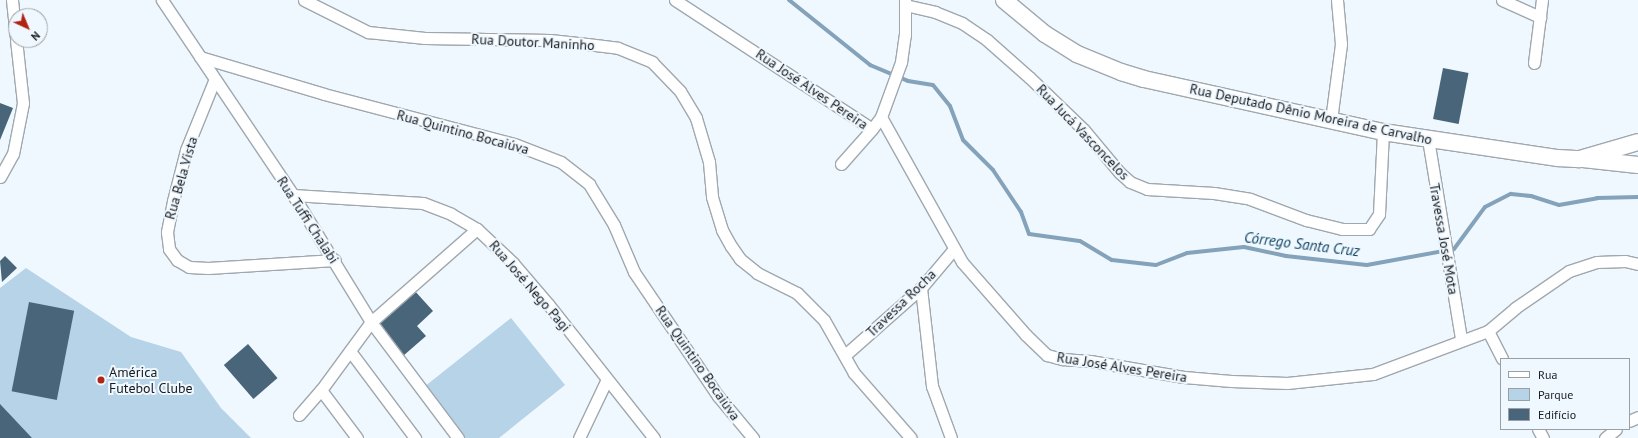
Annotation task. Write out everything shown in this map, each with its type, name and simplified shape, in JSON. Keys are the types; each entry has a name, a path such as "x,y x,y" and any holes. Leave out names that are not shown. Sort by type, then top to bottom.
{"street":[{"name":"Rua Tuffi Chalabi","path":"162,0 214,81 293,195 335,260 371,322 458,438"},
{"name":"Rua Doutor Maninho","path":"304,0 368,32 425,38 550,40 618,48 652,62 680,91 696,118 709,162 712,197 722,230 731,246 740,259 757,273 797,294 819,314 837,339 854,373 911,438"},
{"name":"Rua José Alves Pereira","path":"675,0 872,130 881,117 954,249 978,284 1026,335 1048,355 1062,359 1090,361 1184,377 1287,383 1373,374 1461,339 1488,331 1516,308 1570,271 1597,262 1625,260 1638,264"},
{"name":"Rua Deputado Dênio Moreira de Carvalho","path":"1004,0 1045,34 1077,54 1121,72 1383,132 1495,150 1580,159 1638,142"},
{"path":"1331,120 1340,44 1337,0"},
{"path":"1502,0 1540,17"},
{"path":"1534,63 1542,0"},
{"path":"881,117 901,62 905,35 905,2"},
{"name":"Rua Jucá Vasconcelos","path":"905,2 962,23 987,40 1029,77 1084,130 1120,173 1130,182 1147,189 1214,193 1250,199 1306,220 1342,228 1368,229 1379,214 1383,132"},
{"path":"0,177 13,154 23,103 17,48"},
{"name":"Rua Quintino Bocaiúva","path":"200,57 346,100 514,144 561,162 589,184 614,225 634,272 718,396 753,438"},
{"name":"Rua Bela Vista","path":"214,81 186,150 167,232 169,249 177,260 189,267 208,268 335,260"},
{"path":"841,164 872,130"},
{"name":"Travessa José Mota","path":"1428,139 1461,339"},
{"path":"1580,159 1638,165"},
{"name":"Rua José Nego Pagi","path":"293,195 424,204 452,214 478,228 513,263 654,438"},
{"path":"299,415 322,390 371,322 478,228"},
{"name":"Travessa Rocha","path":"845,355 921,288 954,249"},
{"path":"921,288 932,386 951,438"},
{"path":"1488,331 1502,358"},
{"path":"350,351 415,438"},
{"path":"578,438 607,379"},
{"path":"322,390 357,438"},
{"path":"1605,438 1615,430"}],"green space":[{"name":"América Futebol Clube","path":"26,268 131,337 181,352 221,408 251,438 0,438 0,288"},
{"path":"511,318 565,385 499,438 465,438 424,387"}],"building":[{"path":"1443,68 1469,73 1459,124 1433,119"},
{"path":"0,103 13,108 0,140"},
{"path":"5,256 17,268 2,282 0,261"},
{"path":"414,290 433,311 417,326 426,336 403,356 375,325"},
{"path":"29,302 74,311 57,400 12,391"},
{"path":"248,344 278,378 253,399 224,365"},
{"path":"0,404 32,438 0,438"}],"waterway":[{"name":"Córrego Santa Cruz","path":"789,0 870,65 908,81 933,85 950,106 963,140 993,170 1021,212 1029,234 1080,241 1112,260 1156,265 1187,253 1244,247 1286,256 1367,265 1454,249 1485,207 1511,194 1531,196 1559,205 1597,198 1638,197"}],"place":[{"name":"América Futebol Clube","path":"101,380"}]}
